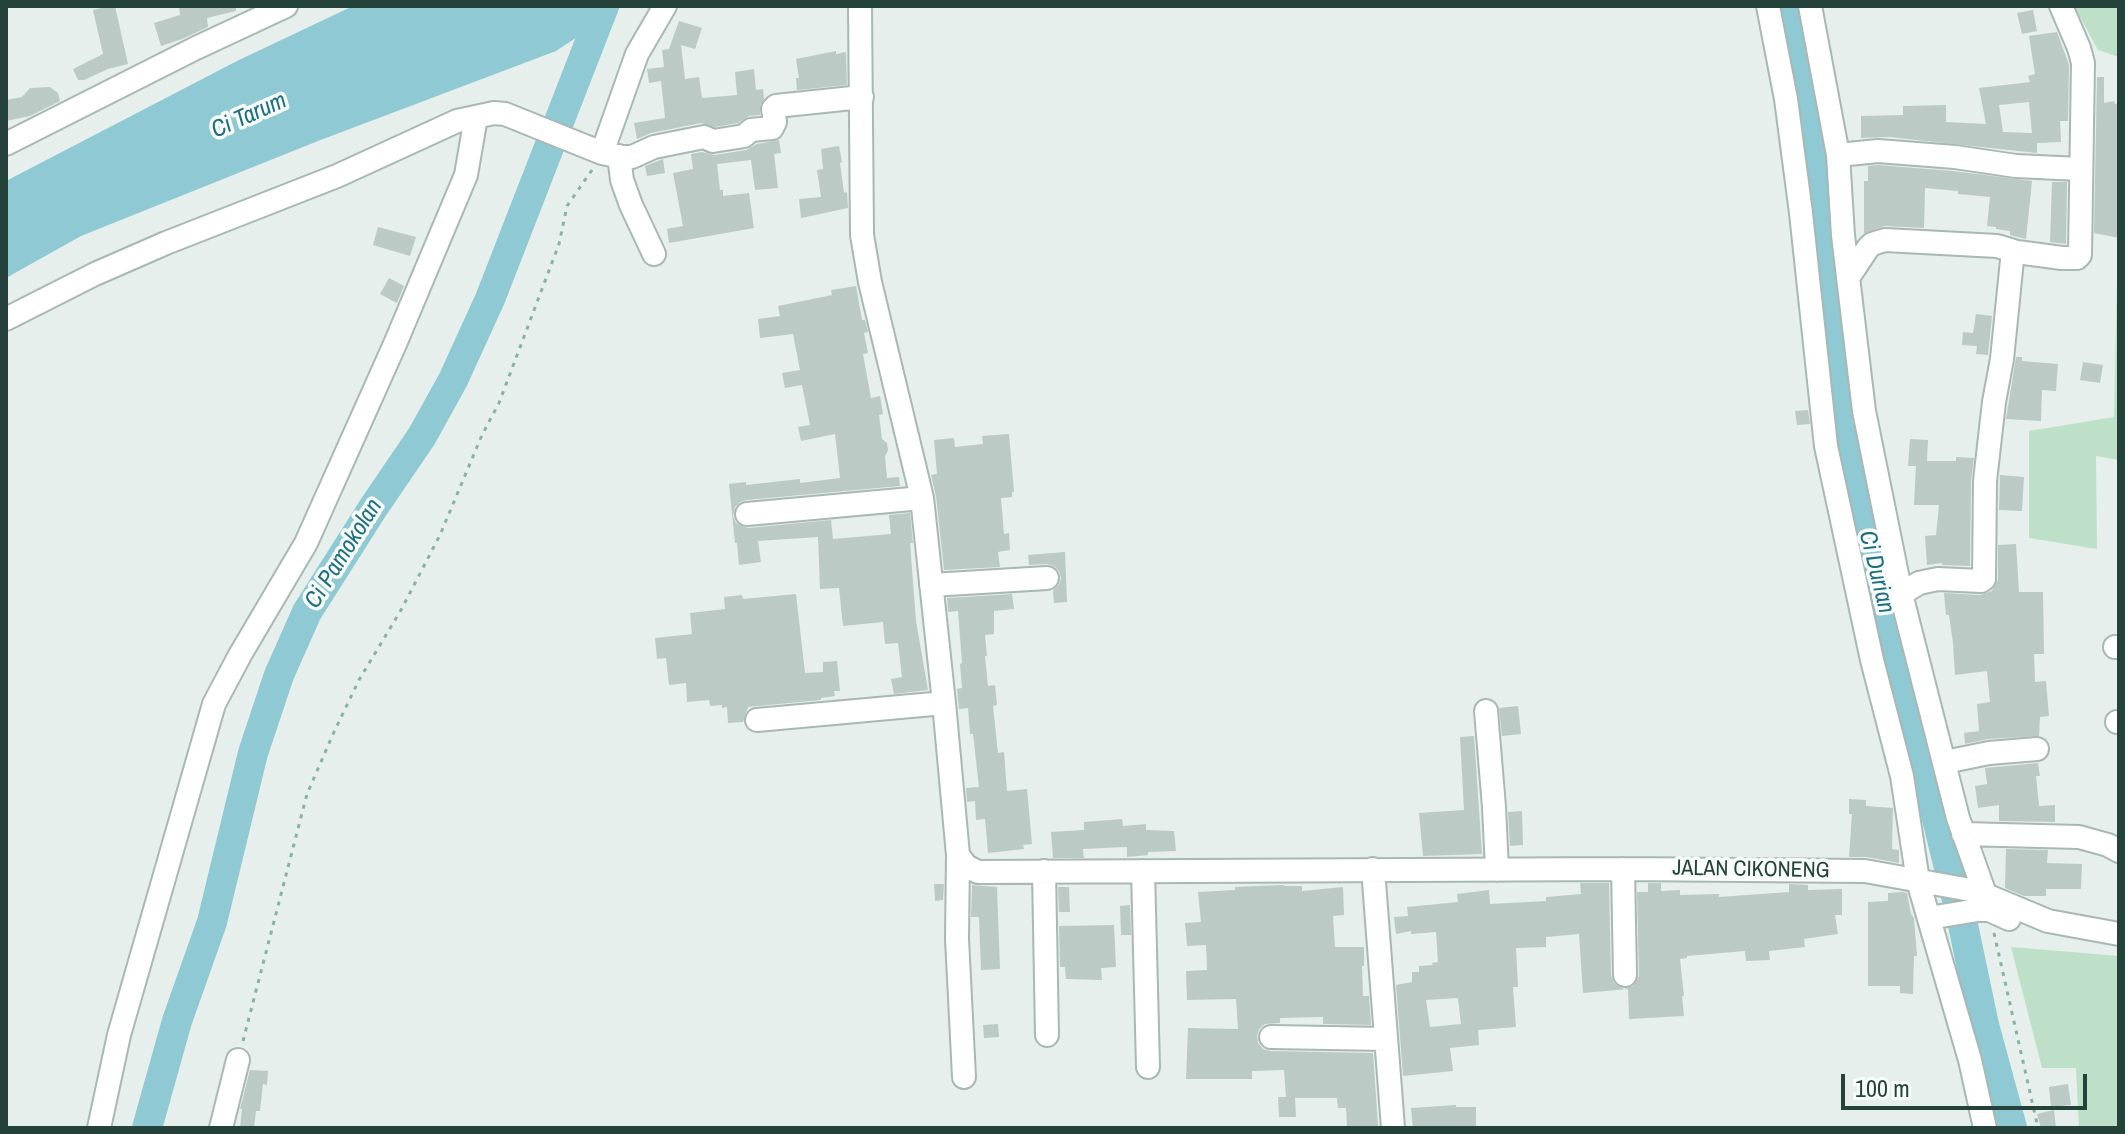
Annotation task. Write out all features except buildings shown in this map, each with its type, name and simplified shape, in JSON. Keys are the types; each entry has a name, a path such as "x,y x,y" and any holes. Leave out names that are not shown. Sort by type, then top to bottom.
{"street":[{"path":"6,144 286,6"},
{"path":"654,254 610,155 637,54 665,6"},
{"path":"860,6 862,235 870,282 922,498 958,855 957,939 964,1077"},
{"path":"1768,6 1786,99 1826,446 1872,660 1902,776 1922,882 1935,917 1985,1128"},
{"path":"1810,6 1838,155 1848,278 1864,411 1901,594 1982,901 1935,917"},
{"path":"1848,278 1872,244 1885,240 1997,246 2062,258 2077,258 2080,255 2083,63 2061,6"},
{"path":"6,319 95,274 337,176 457,121 494,113 505,114 577,144 610,155 632,157 654,147 704,137 713,141 744,136 751,130 772,128 775,122 773,109 776,106 862,97"},
{"path":"99,1128 119,1035 214,704 306,543 395,344 466,175 476,117"},
{"path":"1838,155 1878,151 2016,166 2080,169"},
{"path":"1901,594 1919,583 1938,579 1984,579 1985,481 2012,260 2017,252"},
{"path":"747,514 922,498"},
{"path":"931,585 1047,578"},
{"path":"757,720 944,703"},
{"path":"1486,711 1497,870"},
{"path":"1945,762 1989,753 2037,749"},
{"path":"1963,834 2079,837 2119,851"},
{"name":"JALAN CIKONENG","path":"958,855 966,866 978,872 1373,869 1865,871 1922,882 2071,927 2119,934"},
{"path":"1373,869 1393,1128"},
{"path":"1623,869 1625,975"},
{"path":"1044,871 1047,1035"},
{"path":"1143,871 1148,1067"},
{"path":"1271,1037 1386,1039"},
{"path":"221,1128 238,1060"}],"path":[{"path":"238,1060 307,794 359,680 401,610 440,535 504,391 559,244 567,206 610,155"},
{"path":"1982,901 2038,1128"}],"green space":[{"path":"2074,6 2119,6 2119,57 2098,50"},
{"path":"2117,281 2119,460 2096,456 2097,549 2029,538 2029,431 2114,417"},
{"path":"2011,947 2119,956 2119,1128 2079,1128 2076,1068 2042,1068"}],"water":[{"name":"Ci Tarum","path":"353,6 621,6 556,51 318,141 81,236 6,278 6,181 237,61"}],"waterway":[{"name":"Ci Pamokolan","path":"147,1128 177,1021 212,922 253,753 279,675 307,612 422,436 453,380 490,299 604,6"},
{"name":"Ci Durian","path":"1789,6 1800,54 1819,232 1859,500 1963,925 1984,1025 2012,1128"}]}
